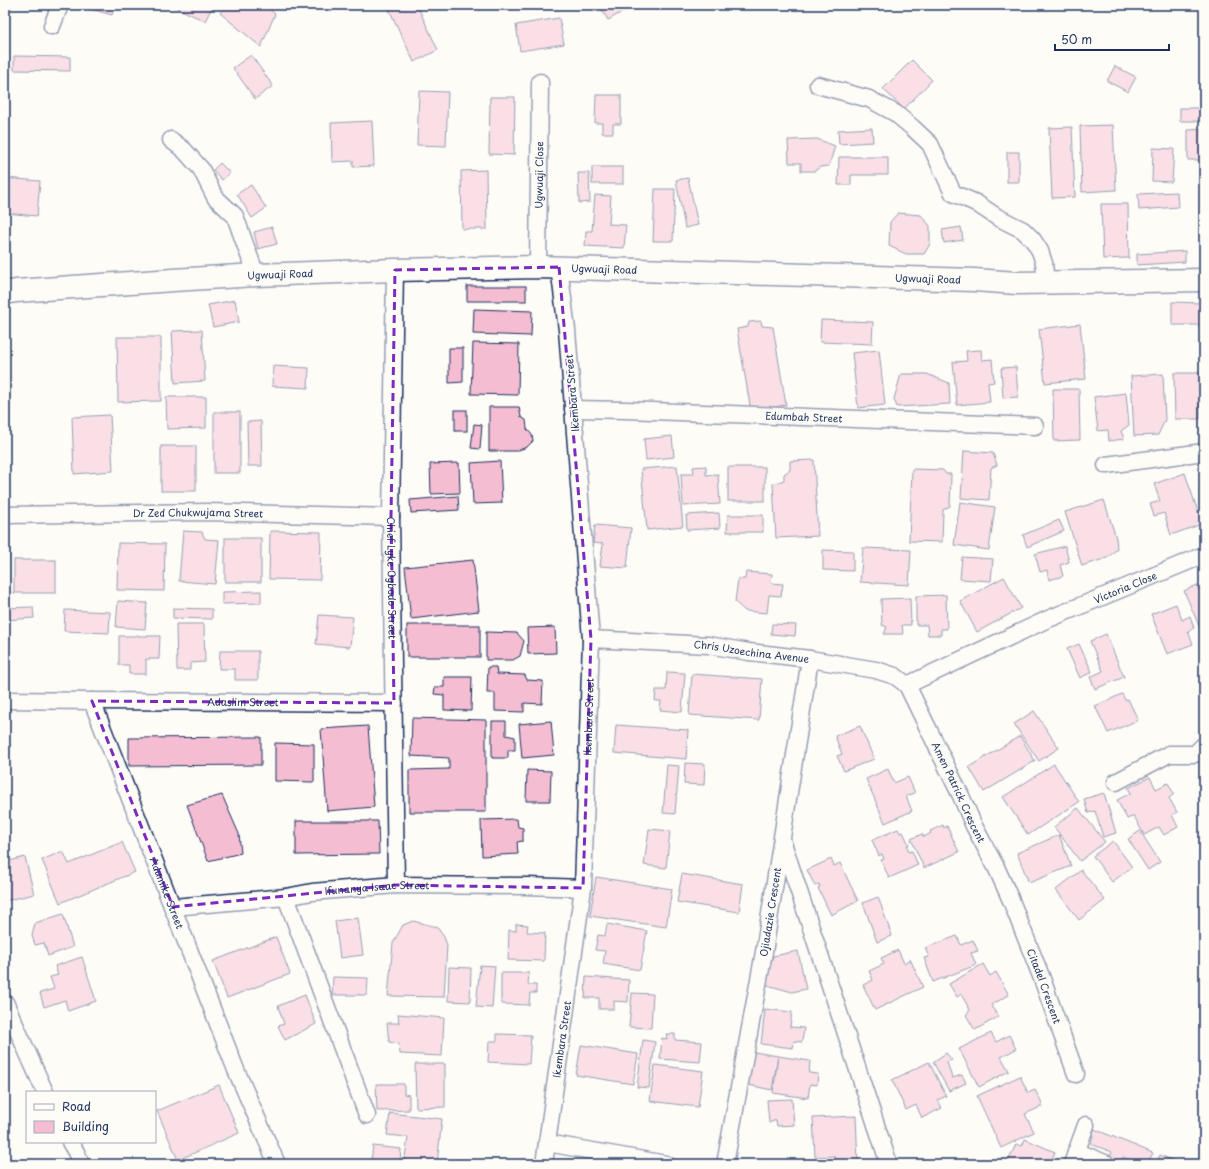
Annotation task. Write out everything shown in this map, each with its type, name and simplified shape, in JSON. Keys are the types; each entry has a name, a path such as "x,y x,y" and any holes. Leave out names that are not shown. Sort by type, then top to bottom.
{"main road":[{"name":"Ugwuaji Road","path":"5,293 16,291 256,275 395,270 549,267 966,279 1017,283 1204,280"}],"street":[{"path":"52,26 60,5"},
{"name":"Ugwuaji Close","path":"540,82 549,267"},
{"path":"818,85 869,99 895,114 913,128 930,144 953,193 976,203 997,217 1023,230 1033,240 1040,251 1044,263 1046,282"},
{"path":"171,140 184,150 201,169 215,196 235,216 256,275"},
{"name":"Ikembara Street","path":"544,1164 583,888 591,639 567,330 549,267"},
{"name":"Chief Lyke Ogbodo Street","path":"395,270 391,517 396,885"},
{"name":"Edumbah Street","path":"573,409 1035,426"},
{"path":"1106,464 1204,452"},
{"name":"Dr Zed Chukwujama Street","path":"5,515 208,512 391,517"},
{"name":"Victoria Close","path":"907,685 1046,620 1204,555"},
{"name":"Chris Uzoechina Avenue","path":"591,639 708,645 749,652 810,659 876,670 895,676 907,685"},
{"name":"Ojiadazie Crescent","path":"725,1164 764,952 810,659"},
{"name":"Amen Patrick Crescent","path":"907,685 1010,898"},
{"path":"5,700 92,701"},
{"name":"Adaslim Street","path":"92,701 394,703"},
{"name":"Adumike Street","path":"92,701 236,1070 277,1164"},
{"path":"1116,782 1168,754 1195,754 1204,745"},
{"path":"782,839 889,1164"},
{"name":"Ifunanya Isaac Street","path":"172,907 286,897 312,892 396,885 583,888"},
{"path":"286,897 367,1115"},
{"name":"Citadel Crescent","path":"1010,898 1076,1074"},
{"path":"5,1002 45,1091"},
{"path":"1086,1125 1074,1157 1107,1164"},
{"path":"71,1143 81,1164"},
{"path":"547,1143 666,1164"}],"highlighted area":[{"path":"559,267 591,639 583,888 396,885 173,907 92,701 394,703 391,517 395,270"}],"building":[{"path":"76,5 115,5 112,15"},
{"path":"179,5 213,5 205,21 177,8"},
{"path":"226,5 265,5 275,14 261,47 220,13"},
{"path":"387,5 417,5 438,50 414,62"},
{"path":"599,5 630,5 631,7 608,20"},
{"path":"559,18 564,44 520,51 516,25"},
{"path":"251,55 273,86 255,99 233,68"},
{"path":"14,56 70,57 70,71 14,70"},
{"path":"912,60 932,80 904,109 883,89"},
{"path":"1115,66 1136,77 1128,92 1107,81"},
{"path":"419,91 448,92 446,146 417,145"},
{"path":"596,95 621,95 621,124 613,124 613,133 602,133 602,123 595,123"},
{"path":"490,97 515,97 514,155 489,154"},
{"path":"1180,108 1204,108 1204,121 1180,121"},
{"path":"372,121 374,166 353,167 353,161 332,162 331,123"},
{"path":"1113,125 1116,190 1082,192 1080,126"},
{"path":"1072,127 1075,197 1052,198 1049,128"},
{"path":"872,128 873,142 839,144 838,130"},
{"path":"1204,129 1204,160 1188,160 1188,130"},
{"path":"817,139 835,146 829,166 820,167 815,171 801,171 801,163 789,163 788,140"},
{"path":"1153,148 1174,149 1172,182 1152,181"},
{"path":"1007,152 1019,152 1019,182 1007,182"},
{"path":"839,157 888,157 888,175 851,175 851,185 838,185"},
{"path":"220,163 230,173 222,180 213,170"},
{"path":"592,167 623,167 623,184 592,184"},
{"path":"486,170 487,229 462,229 461,171"},
{"path":"578,173 589,173 590,202 579,203"},
{"path":"5,178 40,181 37,216 5,213"},
{"path":"688,178 698,225 685,228 676,180"},
{"path":"251,185 266,208 252,218 237,194"},
{"path":"655,189 675,189 673,241 653,241"},
{"path":"1177,192 1178,207 1139,210 1138,194"},
{"path":"595,195 611,196 609,224 626,225 624,248 585,246 586,231 592,231"},
{"path":"1101,204 1128,204 1129,258 1103,259"},
{"path":"898,213 921,215 930,226 930,244 924,254 906,254 889,246 890,222"},
{"path":"272,227 277,244 258,249 254,232"},
{"path":"961,227 963,240 944,243 942,230"},
{"path":"1185,251 1185,262 1137,265 1137,254"},
{"path":"467,286 526,286 526,301 467,301"},
{"path":"235,300 239,322 213,327 208,305"},
{"path":"1172,302 1200,303 1200,325 1172,325"},
{"path":"474,309 532,311 531,336 473,334"},
{"path":"821,320 873,322 872,344 820,342"},
{"path":"761,321 762,326 773,327 786,405 751,411 737,329 748,327 749,322"},
{"path":"1080,324 1086,379 1045,383 1039,329"},
{"path":"202,330 205,381 175,383 172,331"},
{"path":"117,337 161,337 161,401 118,402"},
{"path":"473,343 519,344 518,395 471,394"},
{"path":"449,348 463,348 463,382 449,383"},
{"path":"879,350 885,405 858,408 852,353"},
{"path":"981,350 982,360 992,359 994,382 988,383 990,402 957,405 953,362 967,361 966,351"},
{"path":"273,366 309,368 308,388 272,386"},
{"path":"1016,367 1018,397 1003,398 1001,368"},
{"path":"1174,373 1200,373 1200,419 1175,419"},
{"path":"901,374 927,374 949,383 950,404 897,407 894,399"},
{"path":"1163,374 1165,420 1158,435 1134,436 1131,376"},
{"path":"1053,389 1079,389 1080,440 1054,441"},
{"path":"1126,393 1129,425 1121,431 1124,439 1109,441 1108,430 1098,431 1094,397"},
{"path":"166,397 206,397 206,428 167,429"},
{"path":"489,407 519,407 521,417 526,420 527,429 532,435 533,441 527,447 516,451 489,451"},
{"path":"455,410 467,410 467,431 455,431"},
{"path":"214,412 240,412 240,473 214,473"},
{"path":"110,415 113,471 74,474 72,417"},
{"path":"261,421 262,466 248,466 247,422"},
{"path":"474,424 482,425 480,449 471,448"},
{"path":"672,436 674,457 646,460 644,439"},
{"path":"161,446 196,446 196,491 161,491"},
{"path":"964,451 993,453 997,465 991,468 989,500 961,498"},
{"path":"814,460 818,536 776,538 773,484 784,480 784,474 790,470 790,461"},
{"path":"500,461 502,503 473,504 471,463"},
{"path":"459,463 460,493 431,494 430,464"},
{"path":"677,466 683,526 647,530 641,469"},
{"path":"706,466 706,475 718,474 720,504 683,506 681,474 694,474 693,467"},
{"path":"728,467 765,467 765,501 728,501"},
{"path":"912,469 943,470 946,474 951,474 950,506 943,510 942,542 909,541"},
{"path":"1185,473 1202,524 1171,535 1164,513 1154,516 1150,504 1160,501 1154,484"},
{"path":"458,496 459,510 411,513 410,500"},
{"path":"1104,500 1116,538 1117,549 1107,558 1082,566 1065,512"},
{"path":"960,502 995,507 989,550 954,545"},
{"path":"719,513 720,528 687,530 686,515"},
{"path":"728,515 763,515 763,532 727,532"},
{"path":"1059,520 1064,531 1027,547 1023,535"},
{"path":"595,525 631,528 627,568 600,566 603,544 593,543"},
{"path":"183,531 202,532 205,539 219,540 215,584 179,581"},
{"path":"270,531 321,532 320,580 269,579"},
{"path":"225,538 261,538 261,582 225,582"},
{"path":"118,543 165,544 164,591 117,590"},
{"path":"1065,546 1069,562 1060,565 1063,576 1049,580 1047,570 1040,572 1035,554"},
{"path":"863,548 911,550 909,585 860,582"},
{"path":"5,549 9,549 8,581 5,581"},
{"path":"823,550 853,551 853,571 823,570"},
{"path":"962,557 993,559 991,581 960,579"},
{"path":"14,560 56,560 56,593 14,593"},
{"path":"473,560 479,611 411,619 405,567"},
{"path":"746,572 772,574 771,583 783,584 781,596 769,595 767,613 745,611 735,602 738,579 745,579"},
{"path":"1004,577 1021,608 977,632 960,601"},
{"path":"1197,585 1199,590 1204,588 1203,635 1184,591"},
{"path":"261,591 261,603 222,604 222,592"},
{"path":"946,595 947,629 941,629 941,635 928,635 927,625 916,625 916,596"},
{"path":"910,598 911,625 902,625 903,634 884,634 887,627 882,625 881,599"},
{"path":"118,601 147,603 145,629 116,627"},
{"path":"1176,604 1182,620 1190,616 1194,628 1188,631 1193,644 1167,654 1151,614"},
{"path":"33,607 34,618 5,620 5,608"},
{"path":"173,608 212,609 212,619 173,618"},
{"path":"65,610 110,612 109,633 64,631"},
{"path":"319,615 353,617 350,647 316,644"},
{"path":"176,624 204,624 205,662 190,663 190,670 177,670"},
{"path":"772,624 796,625 795,636 771,634"},
{"path":"407,625 480,625 480,657 407,657"},
{"path":"555,627 556,653 528,654 527,628"},
{"path":"486,632 517,633 524,641 520,656 513,660 486,660"},
{"path":"1106,634 1124,677 1095,689 1090,677 1103,671 1090,641"},
{"path":"119,636 160,636 159,659 146,659 146,674 129,674 129,665 119,665"},
{"path":"1079,644 1092,672 1080,678 1067,649"},
{"path":"220,651 258,651 258,680 235,680 235,669 219,669"},
{"path":"488,667 496,667 497,674 525,675 527,680 543,681 542,704 524,703 524,712 495,711 495,693 487,693"},
{"path":"667,672 685,673 682,712 660,710 661,701 655,701 656,690 666,690"},
{"path":"692,674 762,679 759,720 689,715"},
{"path":"444,677 472,677 471,711 444,710 444,695 434,694 435,687 444,687"},
{"path":"1122,694 1125,700 1128,699 1138,720 1108,733 1095,706"},
{"path":"1034,711 1059,748 1039,761 1014,724"},
{"path":"412,718 486,720 486,812 409,812 409,770 449,769 449,758 411,756"},
{"path":"492,721 506,721 506,735 515,737 515,750 508,750 508,758 492,758"},
{"path":"551,721 554,755 522,758 519,724"},
{"path":"616,725 688,730 686,759 614,753"},
{"path":"368,726 374,807 327,811 321,729"},
{"path":"860,726 874,759 844,771 837,756 842,754 835,736"},
{"path":"1020,736 1035,761 984,792 969,767"},
{"path":"261,737 261,765 129,766 129,738"},
{"path":"275,743 314,744 314,782 275,781"},
{"path":"685,763 705,764 704,785 684,784"},
{"path":"1054,764 1079,802 1028,835 1003,797"},
{"path":"667,765 679,766 675,814 663,813"},
{"path":"888,769 894,783 908,777 915,793 906,796 912,811 885,823 866,779"},
{"path":"527,770 551,771 550,801 526,801"},
{"path":"1150,777 1156,789 1168,783 1174,794 1169,798 1177,812 1172,815 1178,827 1164,835 1159,827 1144,835 1134,816 1127,819 1117,800 1131,793 1128,788"},
{"path":"1104,793 1116,833 1103,837 1095,811 1088,813 1084,799"},
{"path":"222,795 239,834 241,853 208,861 187,805"},
{"path":"1078,808 1105,842 1080,861 1054,827"},
{"path":"517,819 518,827 523,828 523,841 517,842 518,854 482,856 481,820"},
{"path":"296,821 378,821 379,854 296,855"},
{"path":"943,825 944,828 947,826 959,852 924,868 911,839 922,834 924,837 931,833 930,831"},
{"path":"649,829 670,831 666,868 644,865"},
{"path":"898,829 900,833 903,832 909,845 907,845 909,852 912,851 918,865 889,878 881,860 884,859 882,854 879,856 872,840"},
{"path":"1140,831 1160,862 1148,870 1128,839"},
{"path":"1059,835 1071,866 1029,883 1017,853"},
{"path":"1113,841 1132,867 1112,882 1093,856"},
{"path":"122,842 135,872 60,903 42,860 63,851 69,864"},
{"path":"25,857 34,894 5,901 5,862"},
{"path":"831,859 834,866 840,863 858,901 831,915 818,888 820,887 819,884 815,886 807,870"},
{"path":"1081,870 1105,900 1079,920 1056,890"},
{"path":"682,874 743,884 739,912 677,902"},
{"path":"596,877 672,889 666,927 590,916"},
{"path":"878,897 892,936 877,942 863,903"},
{"path":"63,914 73,947 48,956 44,943 35,945 32,936 35,923"},
{"path":"358,918 363,955 340,958 335,921"},
{"path":"413,921 437,927 444,937 447,945 444,997 388,996 393,943 403,925"},
{"path":"516,924 528,925 527,932 545,933 544,961 508,960 509,930 516,931"},
{"path":"607,924 647,931 640,970 603,964 605,951 595,950 598,935 605,936"},
{"path":"957,936 961,945 973,940 978,951 971,953 976,965 933,982 924,958 929,957 925,948"},
{"path":"276,937 290,974 227,998 213,961"},
{"path":"898,950 904,963 910,959 923,987 875,1010 863,985 873,980 869,971 884,964 881,958"},
{"path":"798,951 806,989 792,992 764,984 773,956"},
{"path":"82,957 96,1001 68,1011 65,1000 44,1007 40,993 54,989 50,977 58,975 55,966"},
{"path":"983,964 990,976 996,972 1009,995 991,1005 998,1017 975,1030 966,1015 970,1010 961,994 957,997 949,984"},
{"path":"480,965 495,966 492,1008 476,1007"},
{"path":"449,967 471,968 470,1002 448,1001"},
{"path":"501,973 529,973 528,985 536,985 536,993 530,993 529,1005 501,1004"},
{"path":"333,977 368,978 367,995 332,995"},
{"path":"586,977 629,980 628,1002 614,1001 614,1009 599,1009 599,998 585,998"},
{"path":"632,993 653,994 651,1028 629,1027"},
{"path":"305,995 316,1024 285,1040 278,1026 284,1024 278,1006"},
{"path":"765,1009 792,1012 790,1027 804,1028 802,1042 794,1041 793,1048 761,1044"},
{"path":"398,1014 444,1018 442,1056 400,1054 399,1044 389,1042 387,1023 399,1023"},
{"path":"991,1033 996,1042 1009,1035 1016,1049 1001,1057 1009,1071 979,1087 959,1049"},
{"path":"497,1034 531,1035 529,1064 488,1062 489,1041 497,1041"},
{"path":"666,1034 675,1034 675,1040 702,1042 700,1062 660,1059 662,1038 667,1039"},
{"path":"643,1040 655,1042 649,1088 637,1087"},
{"path":"581,1045 638,1054 633,1084 576,1075"},
{"path":"754,1052 778,1056 772,1090 748,1085"},
{"path":"946,1053 952,1060 947,1062 952,1078 962,1075 966,1083 949,1091 933,1062"},
{"path":"778,1056 810,1061 809,1073 818,1074 817,1085 810,1084 808,1098 773,1093"},
{"path":"929,1062 946,1096 938,1100 942,1108 922,1118 916,1105 906,1110 892,1080"},
{"path":"415,1064 445,1064 445,1107 416,1108"},
{"path":"655,1065 703,1071 698,1107 650,1101"},
{"path":"1020,1076 1028,1093 1035,1090 1043,1106 1025,1114 1034,1132 1001,1148 977,1096"},
{"path":"376,1084 404,1084 404,1094 409,1095 409,1110 377,1111"},
{"path":"219,1085 239,1133 178,1160 157,1111"},
{"path":"792,1099 794,1125 777,1126 776,1120 769,1123 767,1100"},
{"path":"390,1113 442,1119 437,1164 404,1164 408,1137 387,1135"},
{"path":"856,1116 858,1164 838,1164 834,1156 815,1157 813,1118"},
{"path":"1094,1129 1153,1153 1147,1164 1139,1164 1123,1157 1121,1163 1109,1159 1112,1152 1091,1144"},
{"path":"1025,1139 1055,1152 1050,1164 1007,1164 1016,1144 1022,1146"},
{"path":"373,1146 401,1149 400,1163 371,1161"},
{"path":"1160,1155 1181,1164 1156,1164"}]}
